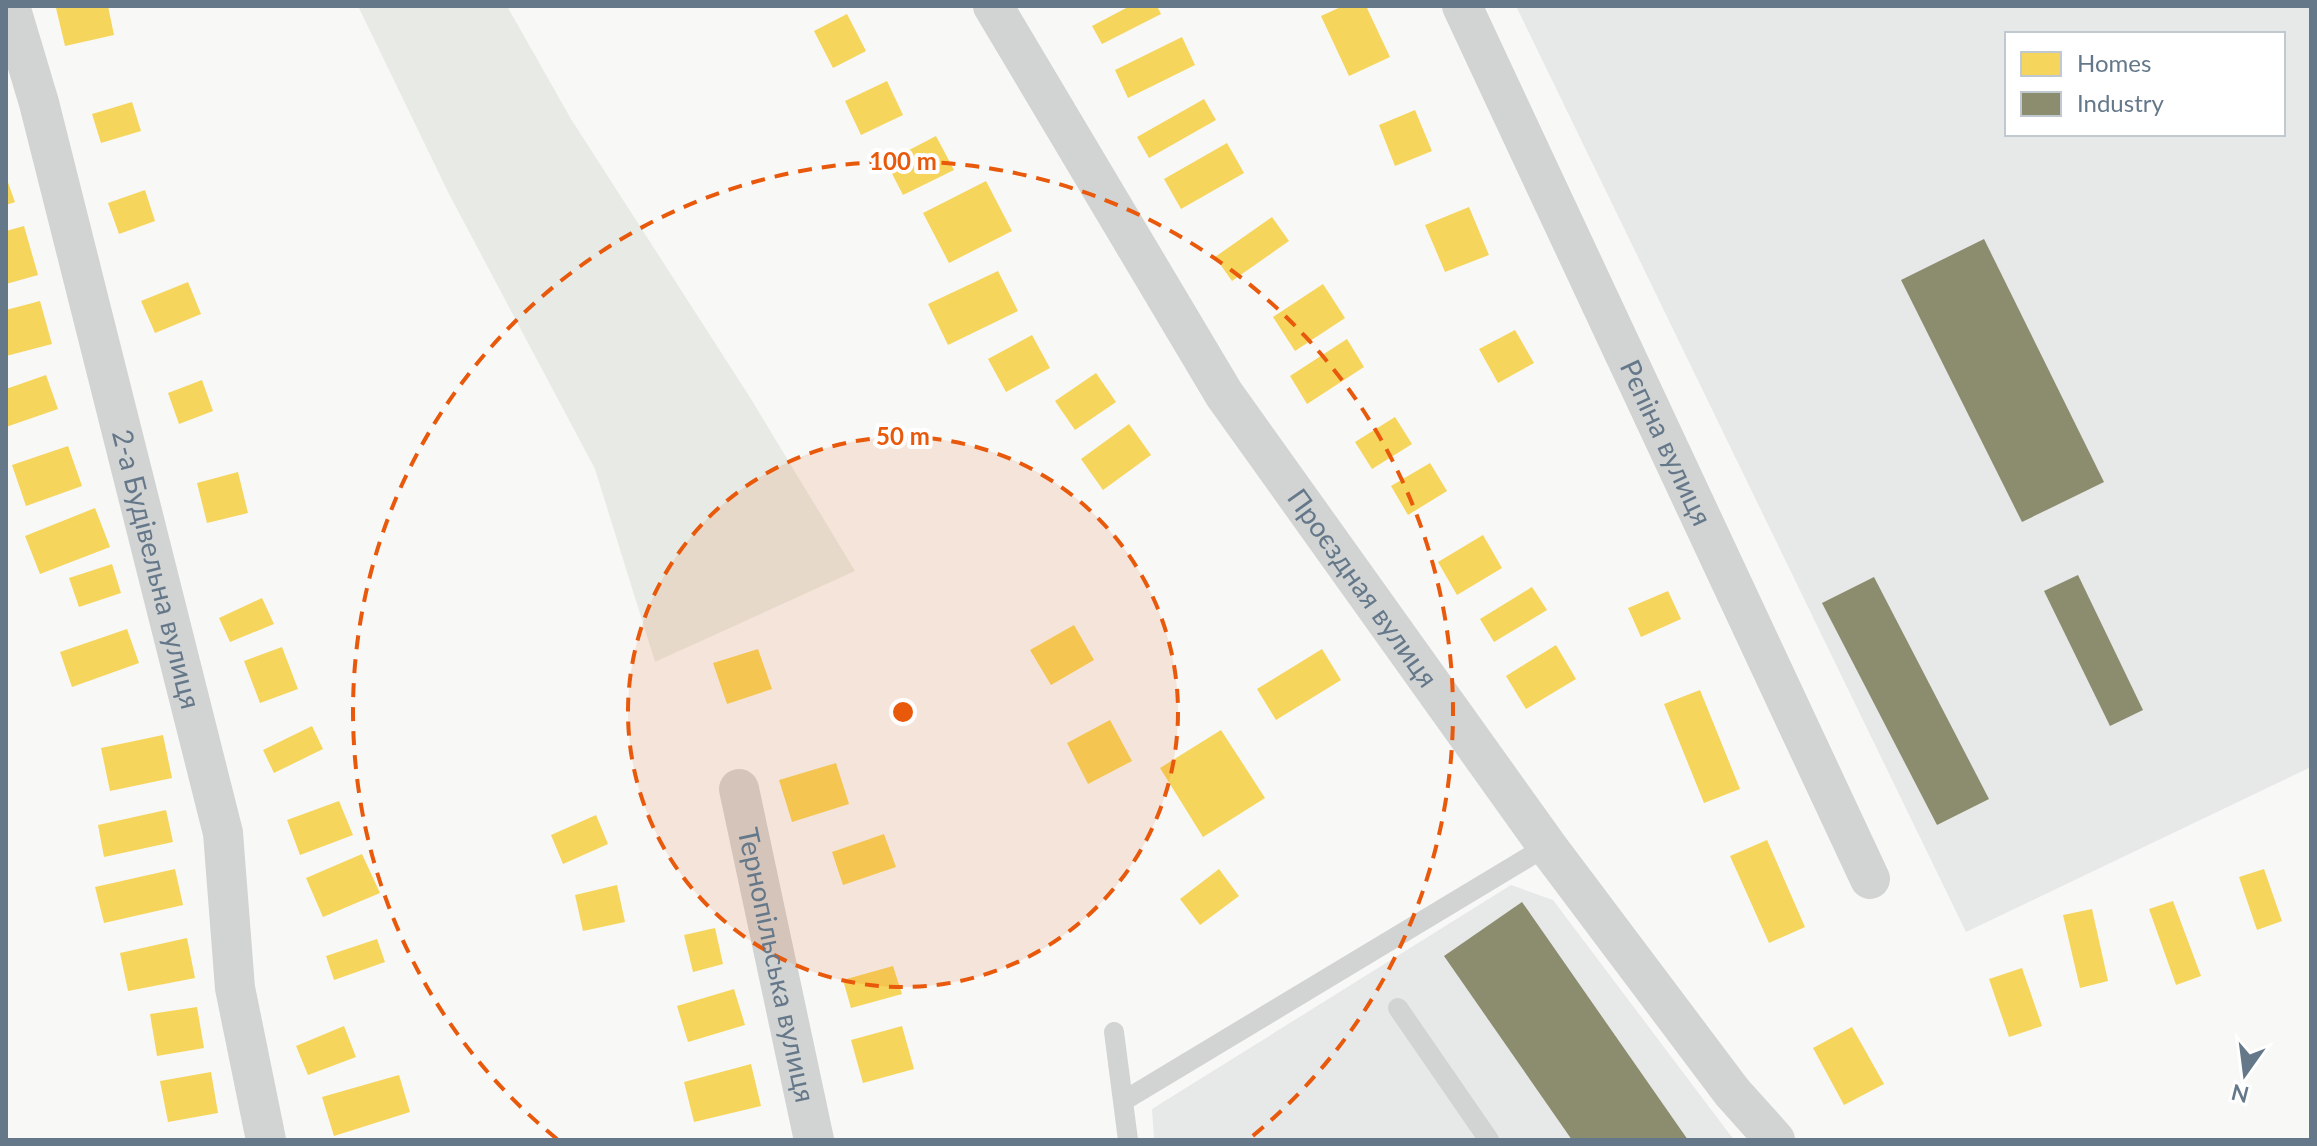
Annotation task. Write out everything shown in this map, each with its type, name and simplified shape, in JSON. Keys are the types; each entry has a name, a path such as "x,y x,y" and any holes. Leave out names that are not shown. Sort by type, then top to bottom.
{"street":[{"name":"2-а Будівельна вулиця","path":"10,6 39,103 223,833 235,988 266,1140"},
{"name":"Проєздная вулиця","path":"993,6 1224,394 1547,846 1732,1092 1775,1140"},
{"name":"Рєпіна вулиця","path":"1462,6 1870,879"},
{"name":"Тернопільська вулиця","path":"739,789 814,1140"}],"lane":[{"path":"1125,1100 1547,846"},
{"path":"1398,1008 1489,1140"},
{"path":"1114,1032 1128,1140"}],"shaded area":[{"path":"358,6 507,6 571,119 751,399 855,571 655,662 595,469 449,194"},
{"path":"1516,6 2311,6 2311,767 1966,932"},
{"path":"1511,885 1553,900 1734,1140 1154,1140 1152,1109"}],"building: Homes":[{"path":"108,6 114,35 65,46 56,8"},
{"path":"1130,6 1157,6 1161,14 1102,44 1092,26"},
{"path":"1343,6 1366,6 1390,57 1349,76 1321,16"},
{"path":"847,14 866,51 833,68 814,31"},
{"path":"1182,37 1195,65 1128,98 1115,70"},
{"path":"887,81 903,115 861,135 845,101"},
{"path":"1204,99 1216,120 1149,158 1137,137"},
{"path":"132,102 141,131 101,143 92,114"},
{"path":"1415,110 1432,151 1395,166 1379,125"},
{"path":"936,136 954,170 903,195 886,162"},
{"path":"1227,143 1244,173 1181,209 1164,179"},
{"path":"6,177 15,202 6,205"},
{"path":"986,181 1012,231 949,263 923,213"},
{"path":"145,190 155,221 119,234 108,203"},
{"path":"1469,207 1489,255 1445,272 1425,225"},
{"path":"1272,217 1289,241 1232,281 1215,257"},
{"path":"24,226 38,275 6,284 6,231"},
{"path":"998,271 1018,311 948,345 928,304"},
{"path":"188,282 201,314 155,333 141,301"},
{"path":"1323,284 1345,318 1295,351 1273,317"},
{"path":"40,301 52,344 6,356 6,310"},
{"path":"1515,330 1534,363 1498,383 1479,349"},
{"path":"1032,335 1050,368 1006,392 988,359"},
{"path":"1347,339 1364,367 1307,404 1290,376"},
{"path":"1096,373 1116,402 1075,430 1055,401"},
{"path":"46,375 58,409 6,427 6,389"},
{"path":"202,380 213,411 179,424 168,393"},
{"path":"1395,417 1412,444 1372,469 1355,442"},
{"path":"1129,424 1151,455 1103,490 1081,459"},
{"path":"68,446 82,486 26,506 12,465"},
{"path":"1430,463 1447,491 1408,515 1391,486"},
{"path":"238,472 248,513 207,523 197,483"},
{"path":"95,508 110,547 40,574 25,536"},
{"path":"1483,535 1502,568 1457,595 1438,562"},
{"path":"112,564 121,593 79,607 69,578"},
{"path":"1532,587 1547,610 1494,642 1480,619"},
{"path":"1668,591 1681,619 1641,637 1628,608"},
{"path":"262,598 274,624 230,642 219,618"},
{"path":"1074,625 1094,660 1051,685 1030,650"},
{"path":"127,629 139,663 72,687 60,652"},
{"path":"1556,645 1576,679 1526,709 1506,676"},
{"path":"282,647 298,689 260,703 244,661"},
{"path":"758,649 772,689 727,704 713,663"},
{"path":"1322,649 1341,680 1276,720 1257,689"},
{"path":"1700,690 1740,789 1704,803 1664,704"},
{"path":"1110,720 1132,761 1088,784 1067,743"},
{"path":"312,726 323,749 274,773 263,750"},
{"path":"1221,730 1265,798 1203,837 1160,768"},
{"path":"163,735 172,778 110,791 101,748"},
{"path":"836,763 849,804 792,822 779,780"},
{"path":"339,801 353,835 300,855 287,820"},
{"path":"166,810 173,842 104,857 98,825"},
{"path":"596,815 608,844 563,864 551,835"},
{"path":"884,834 896,867 843,885 832,852"},
{"path":"1767,840 1805,927 1769,943 1730,856"},
{"path":"362,854 380,893 323,917 306,878"},
{"path":"175,869 183,905 104,923 95,887"},
{"path":"1219,869 1239,896 1200,925 1180,899"},
{"path":"2264,869 2282,921 2257,930 2239,877"},
{"path":"617,885 625,922 583,931 575,895"},
{"path":"2173,901 2201,976 2176,985 2149,909"},
{"path":"2092,909 2108,981 2080,988 2063,915"},
{"path":"715,928 723,964 693,972 684,935"},
{"path":"187,938 195,978 128,991 120,953"},
{"path":"377,939 385,962 334,980 326,956"},
{"path":"893,966 902,994 851,1008 843,980"},
{"path":"2022,968 2042,1026 2009,1037 1989,979"},
{"path":"734,989 745,1025 688,1042 677,1006"},
{"path":"197,1007 204,1048 157,1056 150,1014"},
{"path":"344,1026 356,1057 308,1075 296,1046"},
{"path":"902,1026 914,1069 863,1083 851,1040"},
{"path":"1852,1027 1884,1084 1844,1105 1813,1048"},
{"path":"751,1064 761,1106 694,1122 684,1082"},
{"path":"211,1072 218,1113 168,1122 160,1081"},
{"path":"399,1075 410,1112 334,1136 322,1097"}],"building: Industry":[{"path":"1984,239 2104,482 2022,522 1901,280"},
{"path":"2078,575 2143,710 2110,726 2044,591"},
{"path":"1874,577 1989,799 1937,825 1822,603"},
{"path":"1522,902 1688,1140 1572,1140 1444,956"}]}
